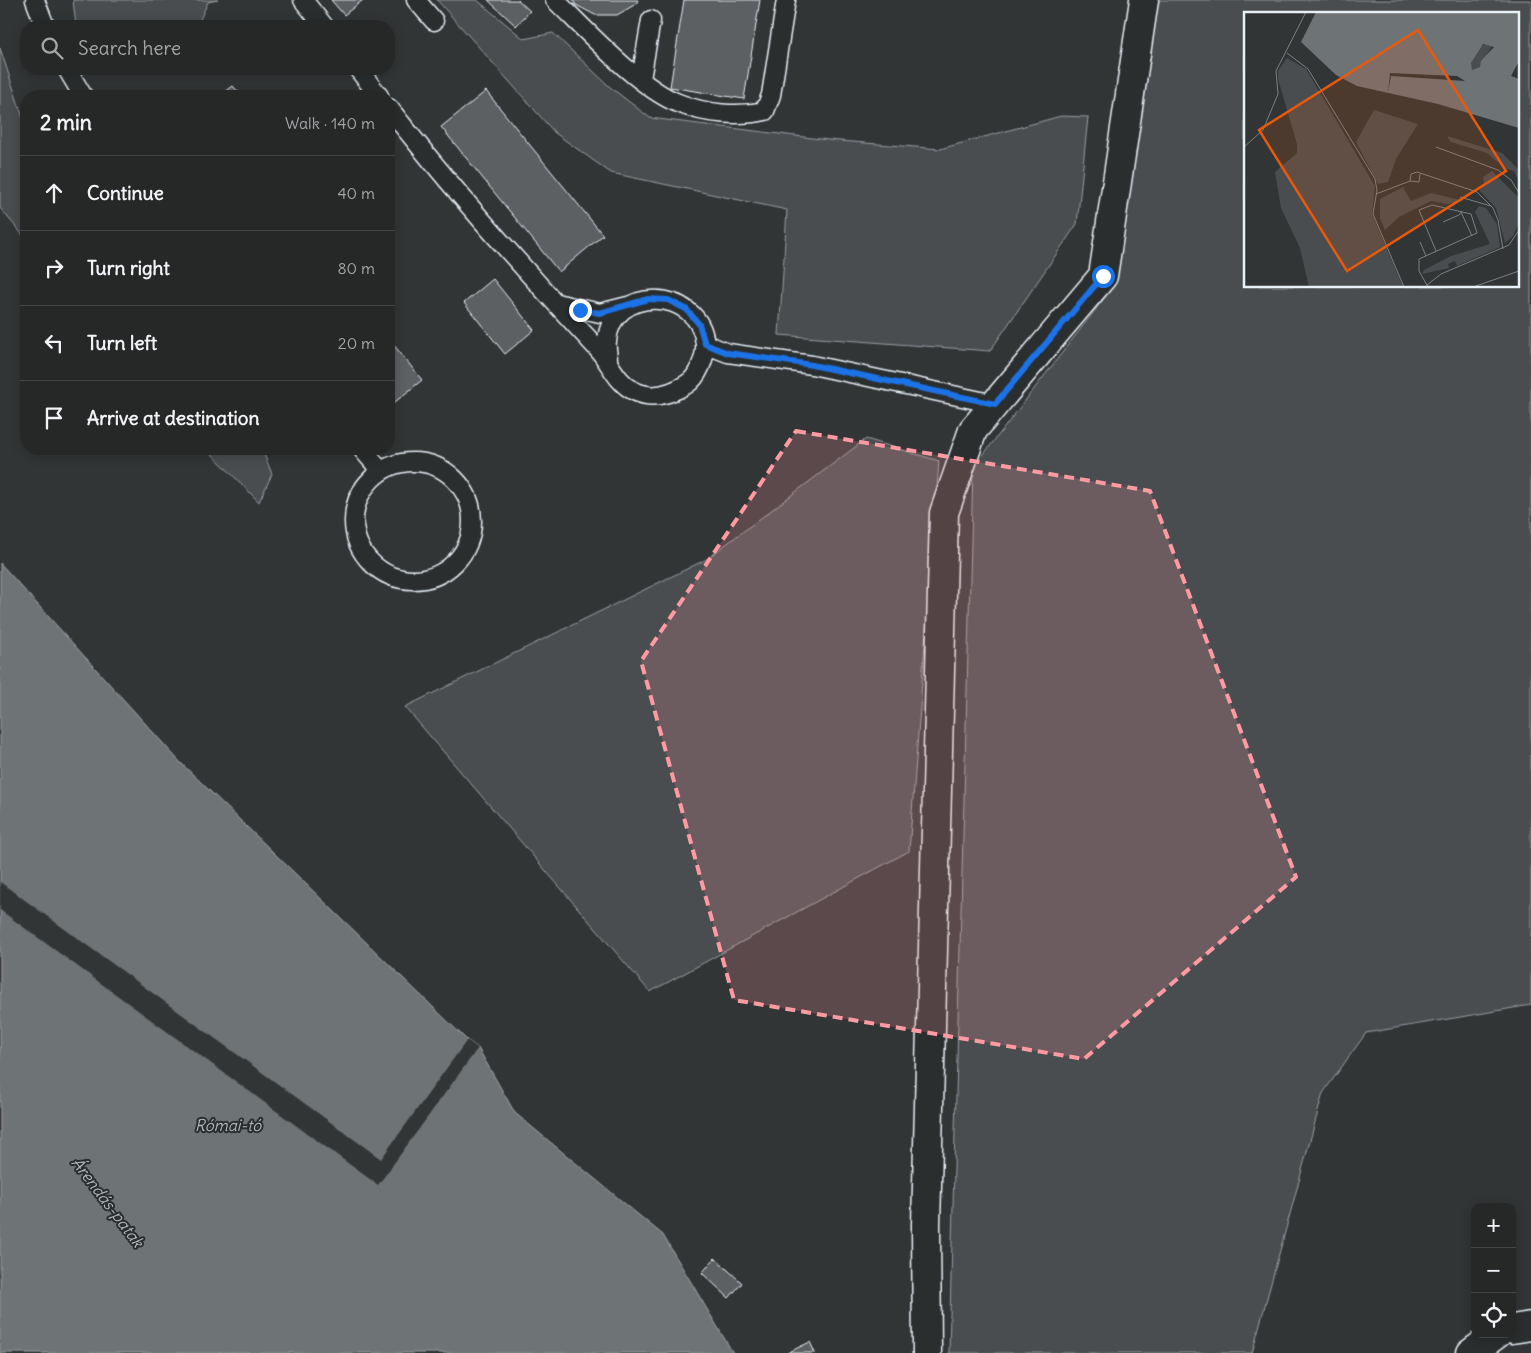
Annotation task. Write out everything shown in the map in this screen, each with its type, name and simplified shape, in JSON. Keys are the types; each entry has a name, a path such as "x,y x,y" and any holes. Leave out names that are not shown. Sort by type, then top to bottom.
{"street":[{"path":"927,1353 926,1225 944,513 974,430 1103,276 1144,0"},
{"path":"1516,1328 1531,1326"},
{"path":"1471,1353 1492,1338"}],"lane":[{"path":"35,0 43,20"},
{"path":"303,0 319,20"},
{"path":"416,0 434,21"},
{"path":"555,0 641,80 678,104 743,116 765,111 771,96 786,0"},
{"path":"641,80 651,20"},
{"path":"71,75 80,90"},
{"path":"363,75 374,90"},
{"path":"395,115 556,303 608,360 618,378 633,391 653,396 673,393 690,382 702,365 705,344 699,324 686,309 668,300 648,299 600,313 556,303"},
{"path":"608,360 607,340 614,320 628,306"},
{"path":"705,344 728,353 812,365 995,404"},
{"path":"367,455 380,470"},
{"path":"404,461 429,462 451,474 467,493 473,517 469,542 456,563 435,576 410,580 386,574 367,558 356,536 354,511 363,488 380,470 404,461"}],"highlighted area":[{"path":"796,431 1150,491 1296,877 1084,1059 734,1000 641,661"}],"shaded area":[{"path":"73,0 218,0 208,2 200,20 75,20"},
{"path":"437,0 477,0 524,39 553,33 610,87 650,118 828,140 940,149 1061,116 1088,117 1077,224 990,351 779,335 787,210 611,173 555,133"},
{"path":"1157,0 1531,0 1531,1005 1366,1033 1323,1093 1252,1353 949,1353 973,468 1113,287"},
{"path":"0,48 20,109 20,232 0,208"},
{"path":"866,439 939,461 909,851 650,992 405,707 705,560"},
{"path":"213,455 264,455 272,474 259,502"}],"water":[{"name":"Római-tó","path":"0,563 180,762 467,1040 478,1048 515,1113 663,1235 733,1353 0,1353"}],"pier":[{"path":"0,882 381,1159 467,1040 478,1048 378,1185 0,910"}],"building":[{"path":"331,0 363,0 344,15"},
{"path":"488,0 518,0 530,11 516,26"},
{"path":"573,0 638,0 636,4 617,15 595,15 576,5"},
{"path":"684,0 760,0 744,99 670,87"},
{"path":"233,86 237,90 228,90"},
{"path":"486,91 603,235 559,272 441,127"},
{"path":"493,279 534,330 505,354 464,303"},
{"path":"395,346 422,380 395,402"},
{"path":"715,1258 742,1283 729,1298 702,1273"},
{"path":"810,1342 815,1353 787,1353"}],"route":[{"path":"580,310 600,313 648,299 668,300 686,309 699,324 705,344 728,353 812,365 995,404 1103,276"}],"water label":[{"name":"Árendás-patak","path":"108,1202"}]}
